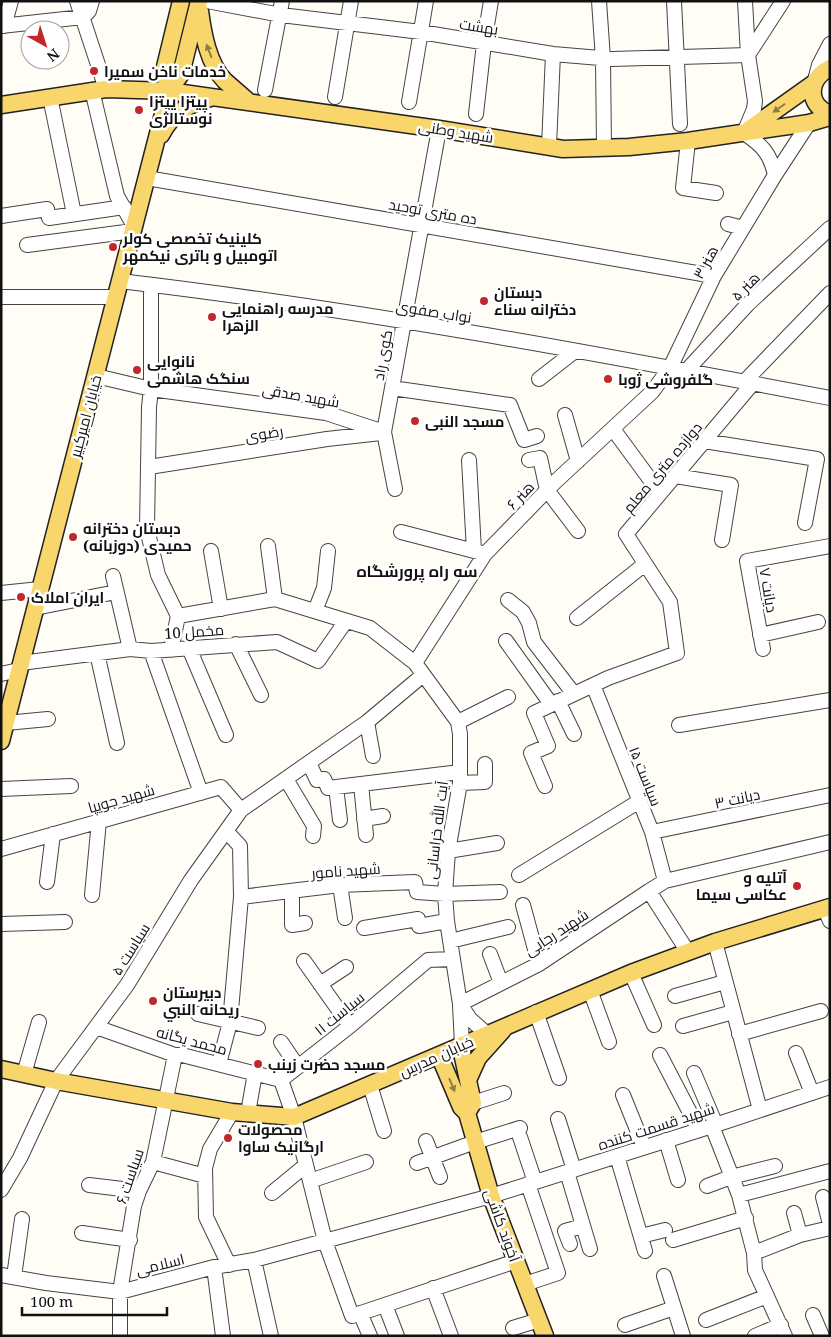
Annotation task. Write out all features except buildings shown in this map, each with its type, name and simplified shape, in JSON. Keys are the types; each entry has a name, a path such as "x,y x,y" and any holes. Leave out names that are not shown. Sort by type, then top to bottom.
{"main road":[{"path":"169,91 164,71 181,1"},
{"path":"169,91 181,74 199,1"},
{"path":"199,1 203,36 213,60 224,80 249,102"},
{"path":"126,89 147,83 153,78 162,45 172,33"},
{"path":"744,133 814,82 830,68"},
{"path":"814,82 812,89 814,99 819,107 830,116"},
{"name":"شهید وطنی","path":"1,105 99,89 169,91 440,129 563,149 604,148 688,141 809,123 830,116"},
{"name":"خیابان امیرکبیر","path":"1,740 169,91"},
{"path":"156,146 164,130 179,112 194,102 215,97"},
{"name":"خیابان مدرس","path":"1,1069 166,1101 240,1113 294,1117 536,1012 632,973 715,942 828,912"},
{"path":"468,1080 478,1058 510,1024"},
{"name":"آخوند کاشی","path":"462,1045 475,1142 491,1196 545,1336"},
{"name":"آخوند کاشی","path":"438,1055 461,1107 470,1108"}],"street":[{"path":"11,1 3,26 83,17 89,12 92,1"},
{"path":"27,245 134,229 117,196 99,89 83,17 77,1"},
{"name":"بهشت","path":"208,1 282,8 348,24 421,32 553,54 603,59 748,56"},
{"path":"335,96 351,1"},
{"path":"409,102 426,1"},
{"path":"476,114 484,43 492,1"},
{"path":"599,1 603,59 604,148"},
{"path":"674,1 680,124"},
{"path":"745,1 748,56 755,101 754,109 744,133 758,142 766,151 770,158 774,175"},
{"path":"748,56 783,1"},
{"path":"265,90 282,8"},
{"path":"814,82 819,65 830,44"},
{"path":"549,146 553,54"},
{"path":"50,98 74,214"},
{"name":"هنر ۳","path":"670,368 714,276 774,175 809,123"},
{"name":"کوی راد","path":"394,489 384,432 440,129"},
{"path":"688,141 683,188 716,193"},
{"name":"ده متری توحید","path":"147,178 714,276"},
{"path":"1,216 47,209 49,218 124,207"},
{"path":"728,224 743,228"},
{"name":"هنر ۵","path":"687,370 748,304 830,228"},
{"path":"151,285 151,389 147,528 158,575 178,616 171,650"},
{"name":"نواب صفوی","path":"1,297 151,285 321,308 575,350 830,398"},
{"name":"دوازده متری معلم","path":"545,786 531,753 548,746 534,713 593,685 677,653 670,602 626,534 704,441 748,382 830,293"},
{"path":"539,379 575,350"},
{"name":"هنر ۶","path":"415,662 479,553 652,392 670,368"},
{"name":"شهید صدقی","path":"96,376 151,389 326,413 384,432"},
{"path":"392,388 514,401 524,440 537,436"},
{"path":"326,413 327,439"},
{"path":"565,415 578,461"},
{"path":"613,429 660,494"},
{"name":"رضوی","path":"149,467 384,432"},
{"path":"704,441 817,459 805,523"},
{"path":"529,460 540,458 547,490 578,530"},
{"path":"400,532 479,553 469,460"},
{"path":"675,476 731,485 722,540"},
{"path":"268,546 275,599"},
{"name":"دیانت ۷","path":"818,622 761,642 747,561 830,546"},
{"path":"211,550 221,608"},
{"path":"315,611 324,588 328,551"},
{"path":"577,618 645,564"},
{"path":"113,576 130,649"},
{"path":"1,592 40,589"},
{"path":"35,608 116,592"},
{"path":"178,616 275,599 370,628 415,662 422,675 458,722 508,697"},
{"path":"508,600 522,612 529,623 534,642 574,694"},
{"name":"مخمل 10","path":"1,674 20,666 130,649 151,651 277,642 318,661 346,621"},
{"path":"506,641 554,702 574,734"},
{"path":"236,644 261,695"},
{"path":"189,648 226,734"},
{"path":"151,651 201,793"},
{"path":"97,653 117,744"},
{"name":"سیاست ۵","path":"1,1190 20,1158 56,1081 127,985 190,880 241,810 367,722 422,675"},
{"name":"سیاست ۱۵","path":"593,685 638,802 652,832 666,881"},
{"path":"679,725 830,700"},
{"path":"6,722 48,719"},
{"path":"367,722 373,756"},
{"name":"آیت الله خراسانی","path":"458,722 460,734 460,778 448,851 445,894 446,921 460,1004 470,1019 487,1034"},
{"path":"309,763 317,780 324,779 328,788 460,778 485,782 485,764"},
{"path":"286,779 314,826 313,836"},
{"path":"361,784 366,835"},
{"path":"1,789 71,786"},
{"name":"شهید جویپا","path":"1,849 221,787 241,810"},
{"path":"336,787 340,820"},
{"name":"دیانت ۳","path":"652,832 830,796"},
{"path":"519,875 638,802"},
{"path":"364,819 383,816"},
{"path":"92,895 99,822"},
{"path":"219,1064 230,1022 242,897 240,846 226,831"},
{"path":"46,882 53,834"},
{"name":"شهید رجایی","path":"460,1004 539,964 648,890 666,881 830,842"},
{"path":"448,851 498,843"},
{"name":"شهید نامور","path":"242,897 340,885 416,882 417,892 445,894"},
{"path":"340,885 345,918"},
{"path":"648,890 688,952"},
{"path":"292,891 292,925 305,923"},
{"path":"445,894 500,892"},
{"path":"523,904 539,964"},
{"path":"364,928 418,919 419,926 446,921"},
{"path":"1,924 64,922"},
{"path":"450,941 508,927"},
{"path":"715,942 760,1110"},
{"path":"490,954 501,983"},
{"name":"سیاست ۱۱","path":"281,1080 350,1026 428,960 452,959"},
{"path":"304,961 350,1026"},
{"path":"320,984 346,967"},
{"path":"632,973 654,1025"},
{"path":"675,996 725,982"},
{"path":"590,990 609,1042"},
{"path":"460,1004 462,1045"},
{"path":"740,1034 821,1011"},
{"path":"536,1012 559,1078"},
{"path":"683,1026 733,1012"},
{"path":"198,1014 258,1028"},
{"path":"24,1074 39,1022"},
{"name":"محمد یگانه","path":"96,1027 175,1055 182,1055 281,1080"},
{"path":"281,1042 298,1067"},
{"path":"796,1053 812,1093"},
{"name":"سیاست ۶","path":"120,1336 120,1292 130,1240 134,1206 153,1162 175,1055"},
{"path":"660,1055 709,1127"},
{"path":"228,1265 206,1217 205,1168 210,1149 240,1113 255,1073"},
{"path":"694,1073 709,1127 739,1195 754,1253 755,1270 783,1331 755,1336"},
{"path":"281,1080 294,1117 325,1241 356,1314 370,1336"},
{"path":"370,1085 384,1131"},
{"name":"شهید قسمت کننده","path":"325,1241 491,1196 829,1088"},
{"path":"470,1108 504,1093"},
{"path":"623,1096 644,1147"},
{"path":"558,1119 590,1249"},
{"path":"417,1163 475,1142 520,1132 531,1183 558,1274 525,1284"},
{"path":"666,1140 678,1180"},
{"path":"426,1141 440,1177"},
{"path":"617,1156 645,1250"},
{"path":"153,1162 205,1176"},
{"path":"310,1181 366,1162"},
{"path":"272,1193 306,1165"},
{"path":"707,1186 731,1177 775,1166"},
{"path":"739,1195 830,1170"},
{"path":"89,1185 139,1191"},
{"path":"823,1197 830,1224"},
{"path":"794,1213 800,1235"},
{"path":"641,1236 669,1235 746,1218"},
{"path":"8,1276 22,1219"},
{"path":"570,1244 565,1231 583,1226"},
{"path":"754,1253 800,1235 830,1228"},
{"path":"82,1233 130,1240"},
{"name":"اسلامی","path":"8,1276 120,1292 214,1267 254,1260 325,1241"},
{"path":"254,1260 271,1336"},
{"path":"356,1314 516,1261"},
{"path":"214,1267 224,1336"},
{"path":"664,1276 683,1336"},
{"path":"432,1288 451,1336"},
{"path":"706,1320 767,1296"},
{"path":"385,1305 398,1336"},
{"path":"625,1325 674,1308"},
{"path":"813,1315 820,1335"},
{"path":"513,1328 539,1320"}],"place":[{"name":"خدمات ناخن سمیرا","path":"94,71"},
{"name":"پیتزا پیتزا نوستالژی","path":"139,110"},
{"name":"کلینیک تخصصی کولر اتومبیل و باتری نیکمهر","path":"113,247"},
{"name":"دبستان دخترانه سناء","path":"484,301"},
{"name":"مدرسه راهنمایی الزهرا","path":"212,317"},
{"name":"نانوایی سنگک هاشمی","path":"137,370"},
{"name":"گلفروشی ژوبا","path":"608,379"},
{"name":"مسجد النبی","path":"415,421"},
{"name":"دبستان دخترانه حمیدی (دوزبانه)","path":"73,537"},
{"name":"ایران املاک","path":"21,597"},
{"name":"آتلیه و عکاسی سیما","path":"797,886"},
{"name":"دبيرستان ريحانه النبي","path":"153,1001"},
{"name":"مسجد حضرت زینب","path":"258,1064"},
{"name":"محصولات ارگانیک ساوا","path":"228,1138"}],"district":[{"name":"سه راه پرورشگاه","path":"417,571"}]}
